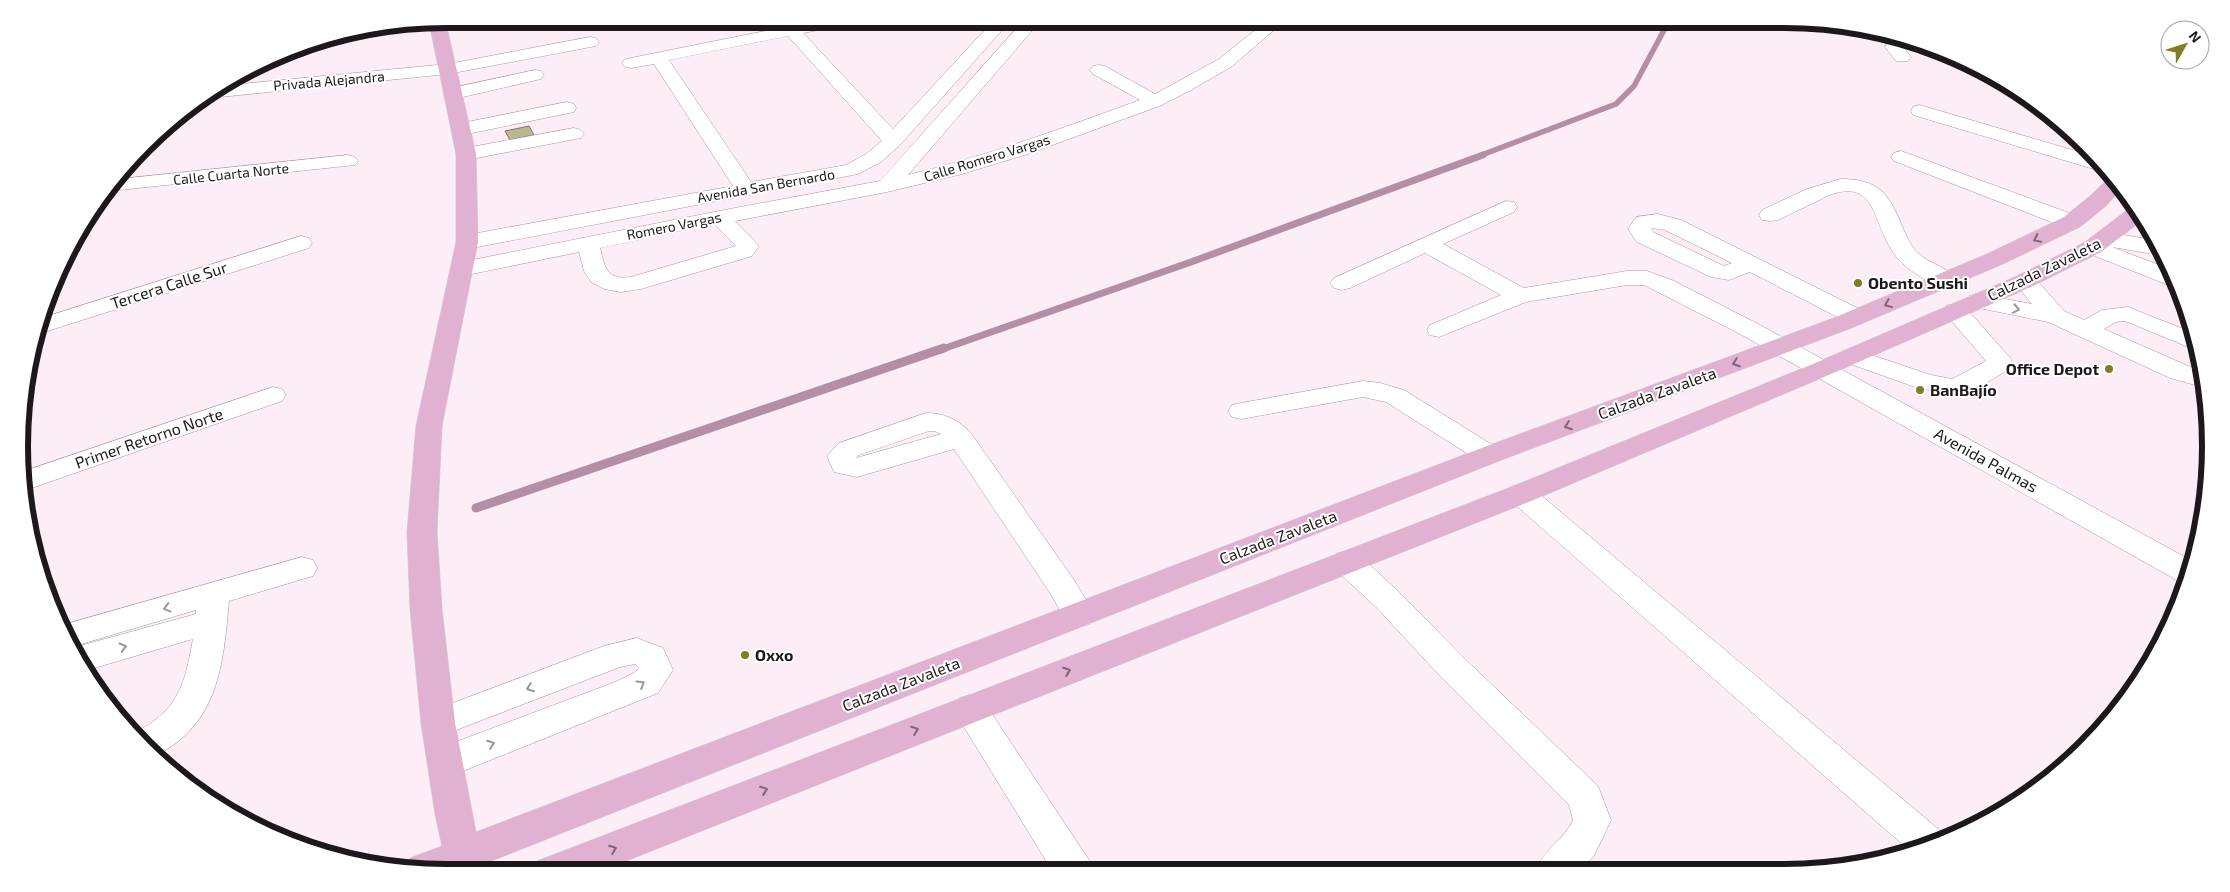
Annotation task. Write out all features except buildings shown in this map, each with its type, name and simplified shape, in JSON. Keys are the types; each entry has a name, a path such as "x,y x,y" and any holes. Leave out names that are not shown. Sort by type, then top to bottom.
{"main road":[{"path":"438,28 464,141 467,242 428,426 422,532 426,609 438,723 464,864"},
{"name":"Calzada Zavaleta","path":"464,864 1078,615 1489,456 1780,347 1946,280 2072,222 2098,201 2112,186"},
{"name":"Calzada Zavaleta","path":"574,864 1522,494 1822,369 2025,281 2100,243 2134,216"}],"street":[{"path":"631,63 801,28"},
{"name":"Avenida San Bernardo","path":"467,242 850,170 866,164 877,158 996,28"},
{"name":"Calle Romero Vargas","path":"887,186 1026,28"},
{"name":"Calle Romero Vargas","path":"887,186 956,170 1021,150 1155,101 1225,63 1265,28"},
{"path":"791,30 893,141"},
{"path":"451,81 590,42"},
{"path":"1896,43 1894,47 1902,57"},
{"path":"659,58 745,189"},
{"path":"1099,70 1155,101"},
{"path":"451,81 535,75"},
{"name":"Privada Alejandra","path":"224,91 451,81"},
{"path":"464,141 567,108"},
{"path":"1920,111 2092,162"},
{"path":"464,141 574,134"},
{"path":"1901,157 2072,222"},
{"name":"Calle Cuarta Norte","path":"118,186 348,161"},
{"name":"Romero Vargas","path":"462,269 719,217 887,186"},
{"path":"1770,215 1841,186 1857,186 1871,191 1880,199 1904,253 1916,264 1946,280"},
{"path":"1342,283 1506,208"},
{"path":"588,244 592,264 602,282 609,286 633,284 744,251 748,248 719,217"},
{"name":"Tercera Calle Sur","path":"46,325 301,242"},
{"path":"2100,243 2151,246"},
{"path":"2100,243 2166,275"},
{"path":"1426,244 1520,296"},
{"path":"1745,267 1848,320"},
{"name":"Avenida Palmas","path":"1439,330 1520,296 1627,278 1647,278 1664,285 1822,369 2183,570"},
{"path":"2025,281 2055,316"},
{"path":"1966,306 2055,316 2178,372 2196,377"},
{"path":"1851,356 1938,386 1956,388 1962,386 1997,366 1999,360 1966,306"},
{"path":"2086,330 2111,315 2128,314 2188,340"},
{"path":"1241,411 1362,389 1380,391 1395,396 1489,456"},
{"name":"Primer Retorno Norte","path":"29,480 273,395"},
{"path":"955,432 1063,588 1078,615"},
{"path":"1522,494 1924,840"},
{"path":"1347,562 1388,600 1452,667 1585,797 1592,820 1580,844 1561,864"},
{"path":"85,657 212,609 302,568"},
{"path":"73,635 212,609"},
{"path":"149,741 178,723 197,696 205,664 212,609"},
{"path":"438,723 616,655 637,651 651,657 656,670 646,683 627,692 445,762"},
{"path":"970,709 1070,864"}],"waterway":[{"path":"1479,156 1616,104 1634,86 1665,28"},
{"path":"940,350 1191,262 1483,155"},
{"path":"476,508 944,348"}],"place":[{"name":"Obento Sushi","path":"1858,283"},
{"name":"Office Depot","path":"2109,369"},
{"name":"BanBajío","path":"1920,390"},
{"name":"Oxxo","path":"745,655"}]}
